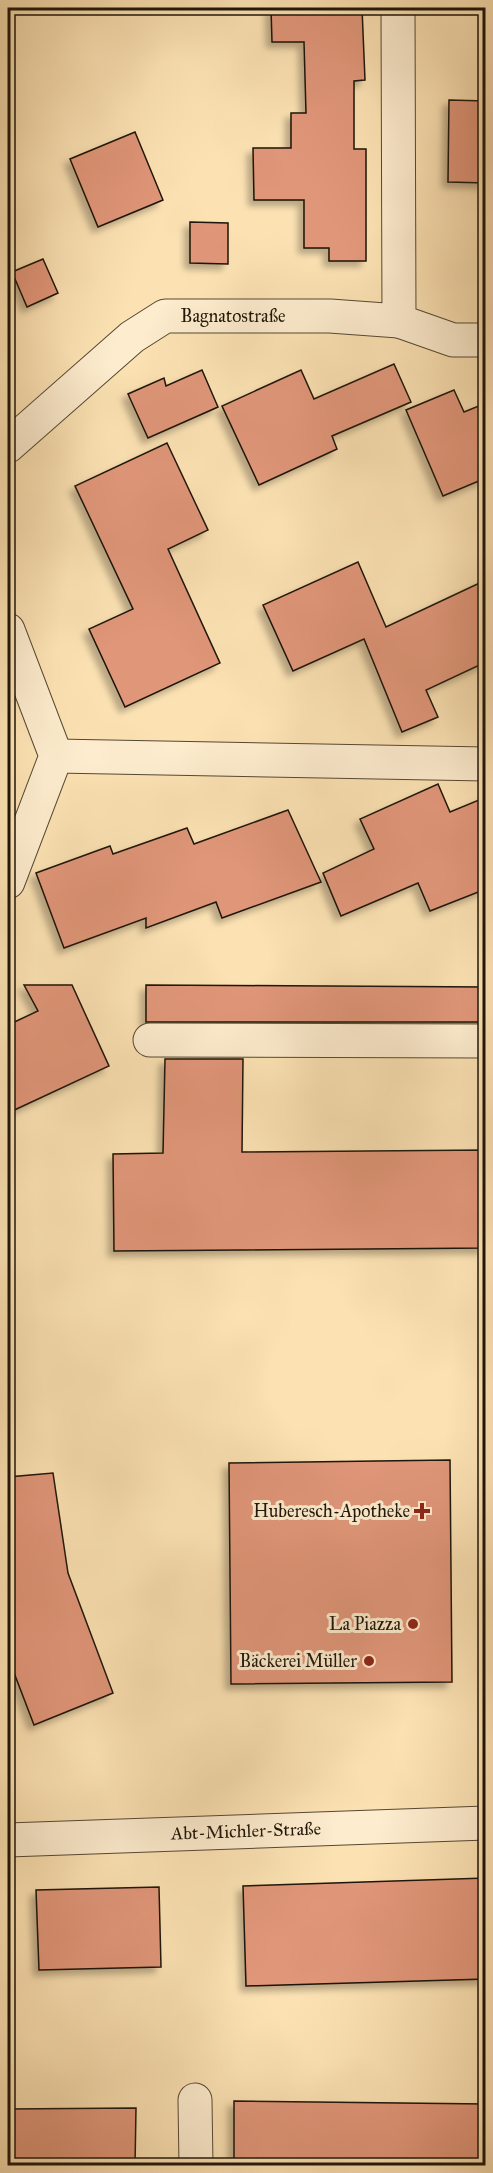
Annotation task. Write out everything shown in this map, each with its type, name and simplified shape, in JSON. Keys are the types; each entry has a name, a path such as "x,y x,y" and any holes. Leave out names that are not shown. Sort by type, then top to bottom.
{"street":[{"path":"398,8 399,321"},
{"name":"Bagnatostraße","path":"8,446 132,337 165,316 330,316 399,321 453,340 486,340"},
{"path":"8,630 56,756 8,882"},
{"path":"56,756 486,764"},
{"path":"150,1040 486,1041"},
{"name":"Abt-Michler-Straße","path":"8,1840 486,1823"},
{"path":"195,2100 196,2166"}],"building":[{"path":"271,8 362,8 365,80 354,81 354,149 366,149 366,261 329,261 329,248 304,248 304,200 254,200 253,148 291,148 291,113 306,113 304,42 272,42"},
{"path":"449,100 486,101 486,183 448,182"},
{"path":"135,132 163,200 98,227 70,159"},
{"path":"190,222 228,223 228,264 190,263"},
{"path":"43,259 58,293 27,307 12,272"},
{"path":"394,364 411,402 332,436 337,449 259,485 222,406 301,370 314,399"},
{"path":"202,370 218,407 148,438 128,394 164,378 166,386"},
{"path":"454,390 464,412 486,403 486,478 443,496 406,410"},
{"path":"167,443 208,530 168,549 220,663 125,707 89,629 133,609 75,486"},
{"path":"358,562 386,627 486,580 486,662 426,690 438,717 402,732 364,639 293,671 263,605"},
{"path":"438,784 450,812 486,797 486,889 430,911 418,883 341,916 323,873 374,849 360,819"},
{"path":"288,810 321,882 222,918 216,902 146,928 146,918 64,948 36,873 110,846 113,854 187,828 194,844"},
{"path":"24,985 72,985 109,1066 8,1113 8,1025 38,1011"},
{"path":"146,985 486,987 486,1022 146,1022"},
{"path":"165,1059 243,1059 242,1152 486,1150 486,1248 114,1251 113,1154 163,1153"},
{"path":"450,1460 452,1682 231,1684 229,1463"},
{"path":"53,1473 68,1573 113,1693 34,1725 8,1657 8,1477"},
{"path":"486,1878 486,1979 246,1986 243,1886"},
{"path":"159,1887 161,1967 39,1970 36,1890"},
{"path":"234,2101 486,2104 486,2166 234,2166"},
{"path":"136,2108 135,2166 8,2166 8,2109"}],"place":[{"name":"Huberesch-Apotheke","path":"422,1511"},
{"name":"La Piazza","path":"413,1624"},
{"name":"Bäckerei Müller","path":"369,1661"}]}
